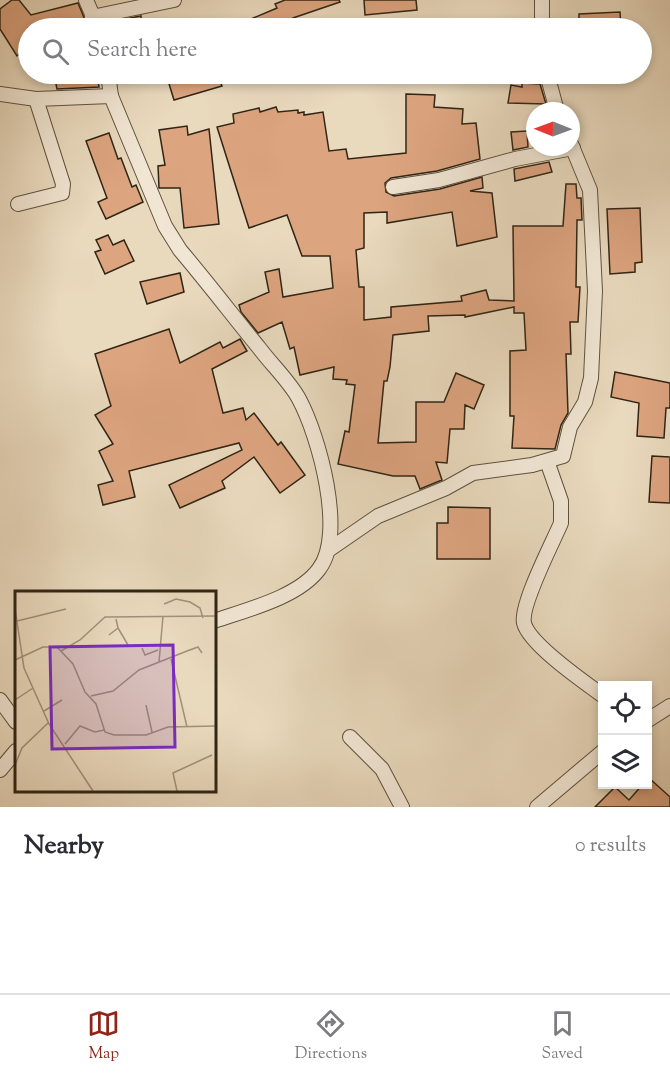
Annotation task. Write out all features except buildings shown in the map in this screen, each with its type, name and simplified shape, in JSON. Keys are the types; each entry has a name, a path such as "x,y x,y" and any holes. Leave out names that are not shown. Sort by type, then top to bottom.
{"street":[{"path":"86,0 93,18"},
{"path":"112,18 174,0"},
{"path":"542,0 542,18"},
{"path":"109,84 111,96 165,226 180,250 299,399 319,450 329,504 330,549 320,569 301,586 261,605 216,620"},
{"path":"550,84 555,102"},
{"path":"0,94 36,99 111,96"},
{"path":"18,204 62,193 63,184 36,99"},
{"path":"393,187 439,180 528,156"},
{"path":"330,549 378,516 446,488 473,473 547,461 563,456 570,427 585,402 591,378 595,291 590,190 576,156"},
{"path":"547,461 563,512 561,523 526,603 524,623 528,632 562,665 598,691"},
{"path":"0,700 15,721"},
{"path":"652,717 670,706"},
{"path":"350,737 382,769 402,807"},
{"path":"0,770 15,752"},
{"path":"537,807 598,756"}]}
